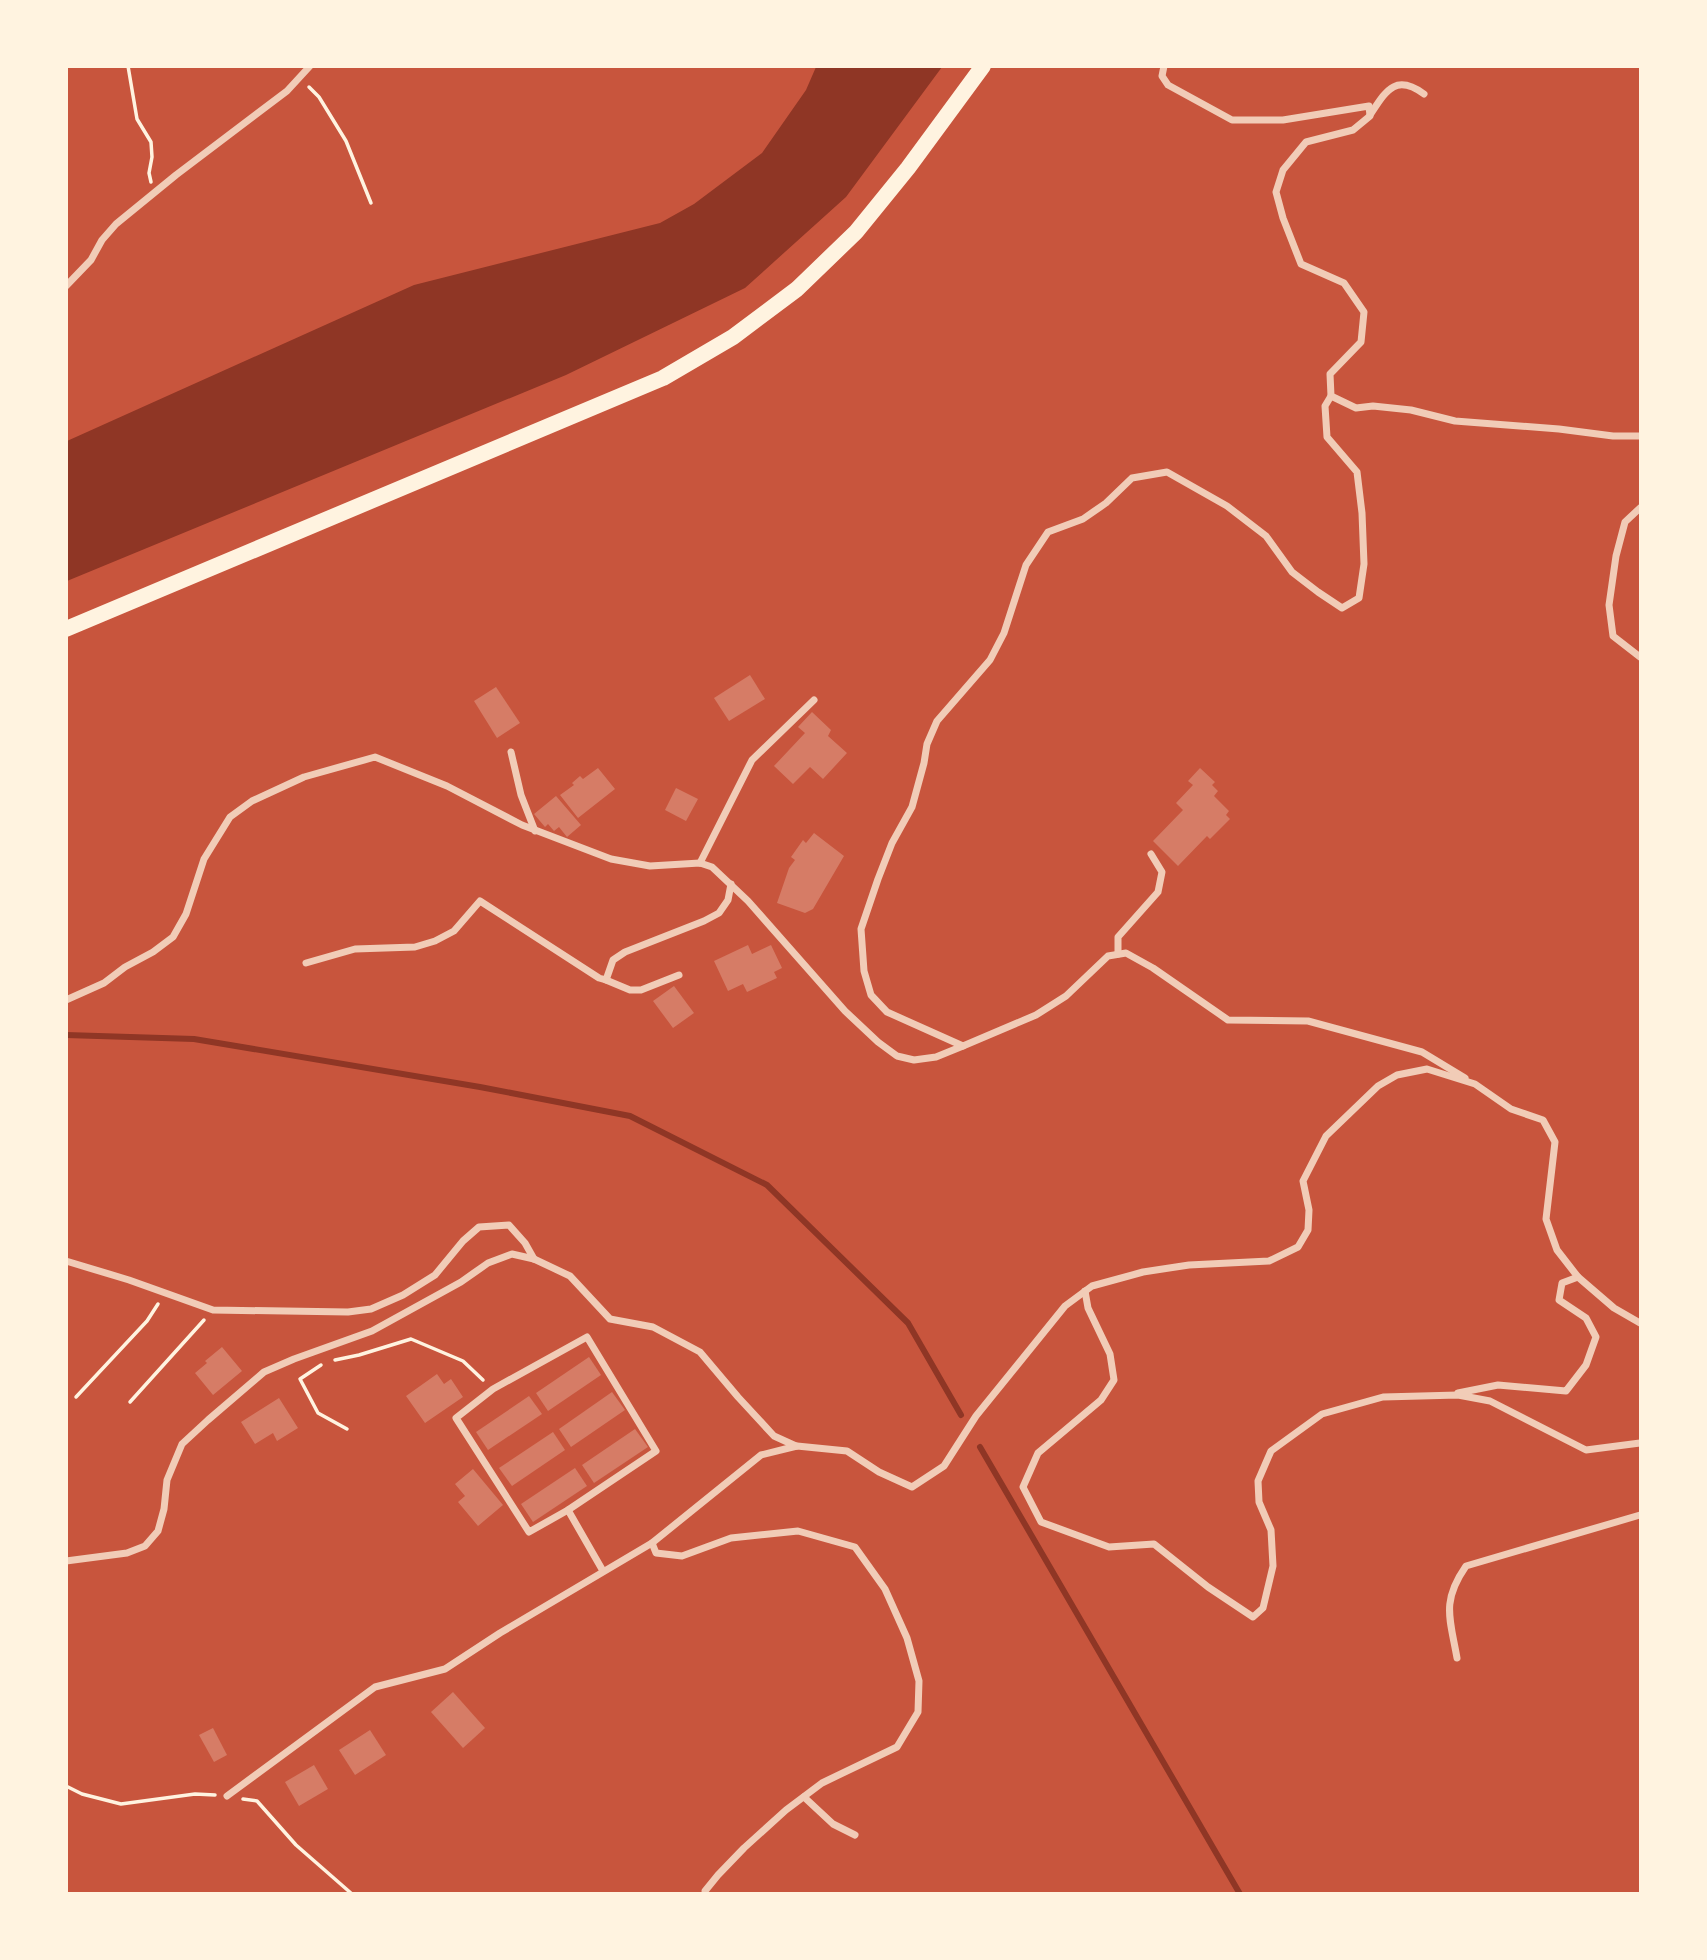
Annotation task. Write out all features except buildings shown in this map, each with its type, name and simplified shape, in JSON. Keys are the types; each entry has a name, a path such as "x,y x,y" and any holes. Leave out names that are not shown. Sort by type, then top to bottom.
{"highway":[{"path":"66,629 663,378 733,337 797,289 856,232 908,168 983,66"}],"street":[{"path":"66,286 91,260 102,240 116,224 286,91 310,66"},
{"path":"1164,66 1162,76 1168,85 1232,120 1283,120 1369,106 1370,116"},
{"path":"963,1046 887,1012 872,995 864,971 861,929 887,855 912,807 928,744 937,721 990,660 1004,632 1026,565 1048,532 1083,519 1106,503 1132,478 1167,472 1181,479 1227,506 1266,536 1292,572 1318,592 1342,608 1359,598 1364,564 1357,472 1328,437 1325,406 1332,397 1330,374 1361,342 1364,312 1344,283 1301,264 1276,192 1283,170 1306,142 1353,130 1370,116 1386,91 1395,85 1412,85 1424,94"},
{"path":"1332,397 1356,408 1373,406 1411,410 1455,421 1613,436 1640,436"},
{"path":"1640,508 1625,522 1616,556 1609,605 1613,636 1640,657"},
{"path":"700,863 752,760 814,700"},
{"path":"511,752 521,795 535,831"},
{"path":"66,1000 104,983 173,937 186,914 204,859 230,817 252,801 304,777 375,757 447,786 535,831 611,859 650,866 700,863 712,867 785,942 845,1011 897,1056 914,1060 936,1057 1036,1015 1066,996 1108,957 1126,953 1153,968 1228,1020 1308,1021 1422,1052 1511,1109 1543,1119 1555,1142 1546,1219 1557,1250 1578,1277 1614,1308 1640,1323"},
{"path":"1118,954 1118,937 1158,892 1161,872 1151,854"},
{"path":"606,979 614,960 625,951 719,913 728,900 731,884"},
{"path":"306,963 355,950 415,947 435,941 454,931 480,901 599,978 630,990 640,990 679,975"},
{"path":"66,1561 127,1553 145,1546 158,1531 167,1480 183,1444 264,1372 372,1331 461,1282 488,1263 512,1254 534,1259 570,1276 610,1319 653,1327 700,1352 775,1436 797,1446 847,1451 879,1472 912,1487 944,1466 975,1416 1065,1306 1085,1291 1092,1286 1143,1272 1189,1265 1269,1261 1298,1247 1308,1230 1310,1210 1303,1181 1326,1136 1378,1086 1396,1074 1427,1069 1475,1084"},
{"path":"66,1261 213,1310 348,1312 371,1309 403,1295 436,1275 463,1241 480,1227 509,1225 525,1243 534,1259"},
{"path":"1444,1395 1497,1385 1566,1391 1586,1365 1596,1337 1586,1318 1559,1300 1562,1283 1578,1277"},
{"path":"1085,1291 1088,1308 1110,1354 1114,1381 1101,1400 1038,1452 1023,1487 1041,1522 1109,1546 1154,1544 1208,1587 1253,1616 1263,1608 1273,1566 1271,1530 1259,1502 1258,1481 1271,1451 1322,1414 1383,1397 1458,1395 1490,1401 1586,1450 1640,1443"},
{"path":"587,1337 656,1451 568,1510 529,1532 456,1418 493,1389 587,1337"},
{"path":"227,1796 375,1687 445,1669 500,1633 652,1543 761,1455 797,1446"},
{"path":"568,1510 603,1571"},
{"path":"1457,1658 1448,1608 1455,1582 1466,1566 1640,1515"},
{"path":"652,1543 656,1553 682,1556 731,1538 798,1531 855,1547 885,1589 907,1638 919,1681 918,1712 897,1747 822,1783 786,1810 718,1875 705,1891 706,1894"},
{"path":"804,1797 833,1824 855,1835"}],"path":[{"path":"128,66 137,119 151,142 149,173 153,194"},
{"path":"298,81 319,97 346,141 371,202"},
{"path":"76,1397 147,1321 166,1293"},
{"path":"130,1402 213,1310"},
{"path":"347,1429 318,1413 300,1379 327,1361 359,1355 411,1339 463,1361 493,1389"},
{"path":"66,1786 82,1794 121,1804 195,1794 257,1801 296,1845 352,1894"}],"shaded area":[{"path":"816,67 942,67 846,197 745,288 566,375 67,581 67,441 414,285 660,223 694,204 762,153 806,90"}],"waterway":[{"path":"66,1035 194,1039 480,1087 630,1116 767,1185 908,1323 961,1415"},
{"path":"980,1447 1240,1894"}]}
